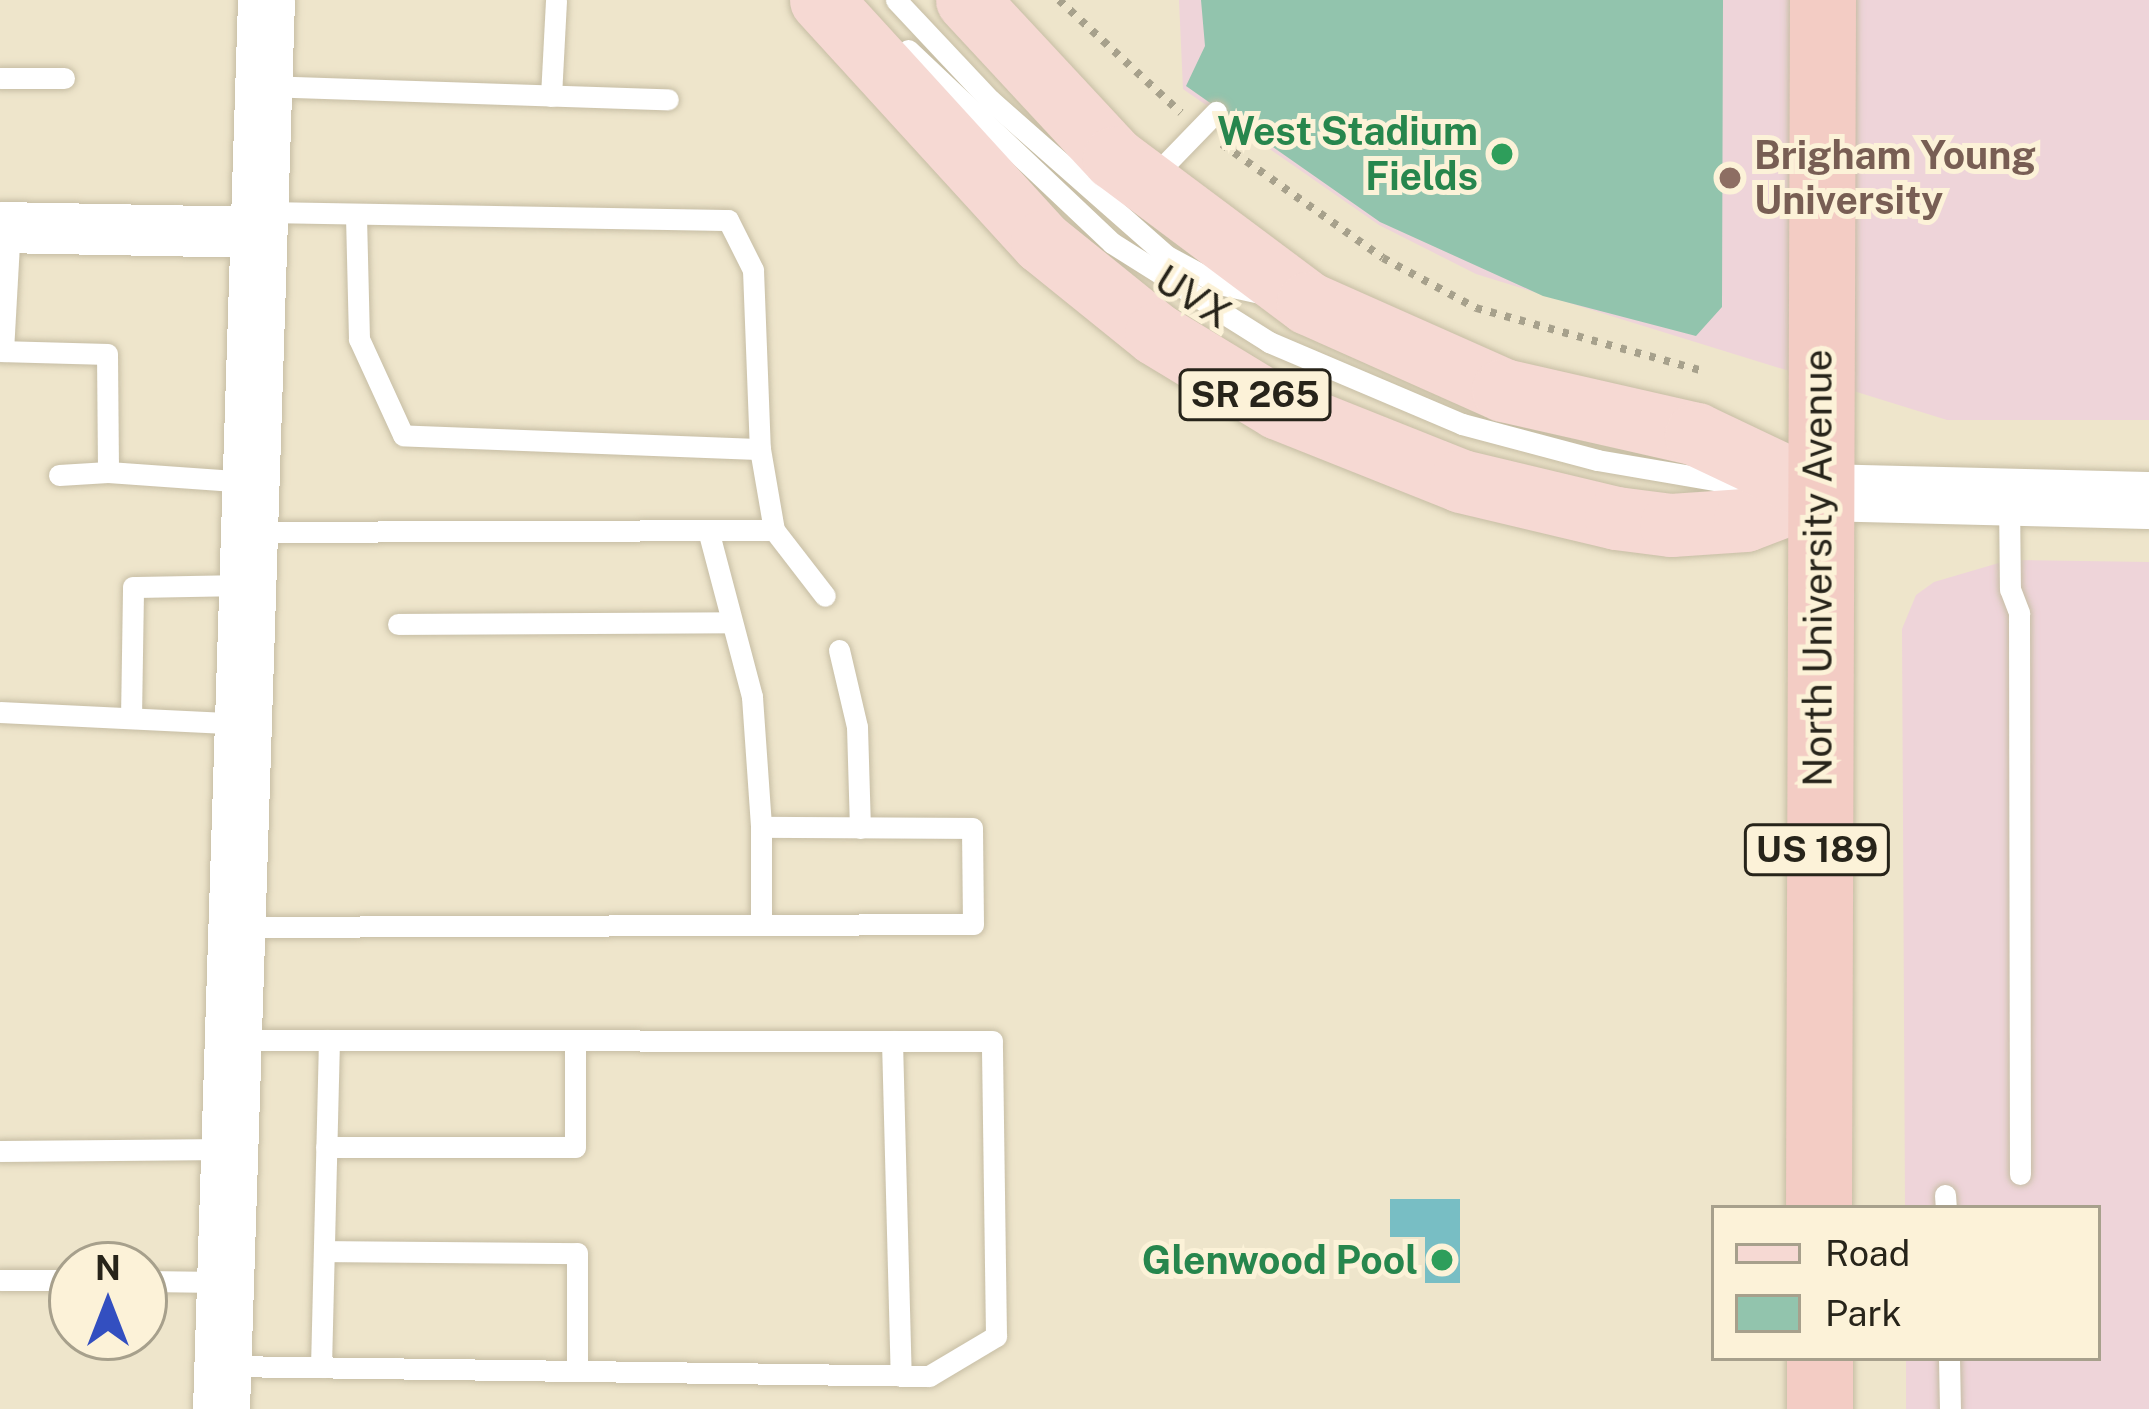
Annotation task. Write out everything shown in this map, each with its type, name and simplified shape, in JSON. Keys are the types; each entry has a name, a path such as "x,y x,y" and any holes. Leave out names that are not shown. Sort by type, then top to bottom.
{"highway":[{"name":"North University Avenue","path":"1819,1205 1823,0"},
{"path":"1820,1361 1820,1409"}],"main road":[{"path":"222,1388 266,0"},
{"name":"SR 265","path":"967,0 1147,184 1308,303 1504,390 1696,434 1818,492"},
{"name":"SR 265","path":"848,7 989,190 1071,267 1156,334 1278,408 1461,481 1616,518 1671,525 1745,520 1818,492"},
{"path":"1818,492 2149,500"}],"street":[{"path":"5,227 261,222"}],"lane":[{"path":"551,96 556,0"},
{"path":"896,0 990,100 1167,256 1219,284 1308,303"},
{"path":"0,78 64,78"},
{"path":"263,86 668,99"},
{"path":"1147,184 1209,121"},
{"path":"261,222 356,214 728,220 753,270 760,448 774,530 825,596"},
{"path":"356,214 358,339 403,436 760,448"},
{"path":"5,227 2,351 107,354 108,472"},
{"path":"59,475 108,472 249,533 774,530"},
{"path":"2009,500 2010,589 2019,614 2020,1174"},
{"path":"708,530 752,697 760,925"},
{"path":"131,718 133,586 249,533"},
{"path":"398,623 731,622"},
{"path":"839,650 857,727 860,828"},
{"path":"0,712 243,724"},
{"path":"237,927 973,924 972,828 760,827"},
{"path":"222,1388 321,1367 929,1376 996,1336 992,1041 233,1040"},
{"path":"321,1367 329,1040"},
{"path":"326,1147 575,1147 575,1041"},
{"path":"892,1041 901,1376"},
{"path":"0,1151 230,1149"},
{"path":"324,1251 577,1253 577,1371"},
{"path":"0,1280 48,1280"},
{"path":"168,1281 226,1282"},
{"path":"1949,1361 1950,1409"}],"path":[{"path":"1059,0 1383,258 1476,308 1700,370"}],"shaded area":[{"name":"Brigham Young University","path":"1179,0 2149,0 2149,420 1947,420 1476,274 1379,225 1183,89"},
{"path":"2009,560 2149,562 2149,1409 1906,1409 1906,1361 2101,1361 2101,1205 1905,1205 1902,629 1916,595 1934,582"}],"green space":[{"name":"West Stadium Fields","path":"1201,0 1723,0 1722,307 1696,336 1543,296 1380,222 1186,86 1205,46"}],"water":[{"name":"Glenwood Pool","path":"1390,1199 1460,1199 1460,1283 1425,1283 1425,1237 1390,1237"}],"place":[{"name":"West Stadium Fields","path":"1502,154"},
{"name":"Brigham Young University","path":"1730,178"},
{"name":"Glenwood Pool","path":"1442,1260"}]}
